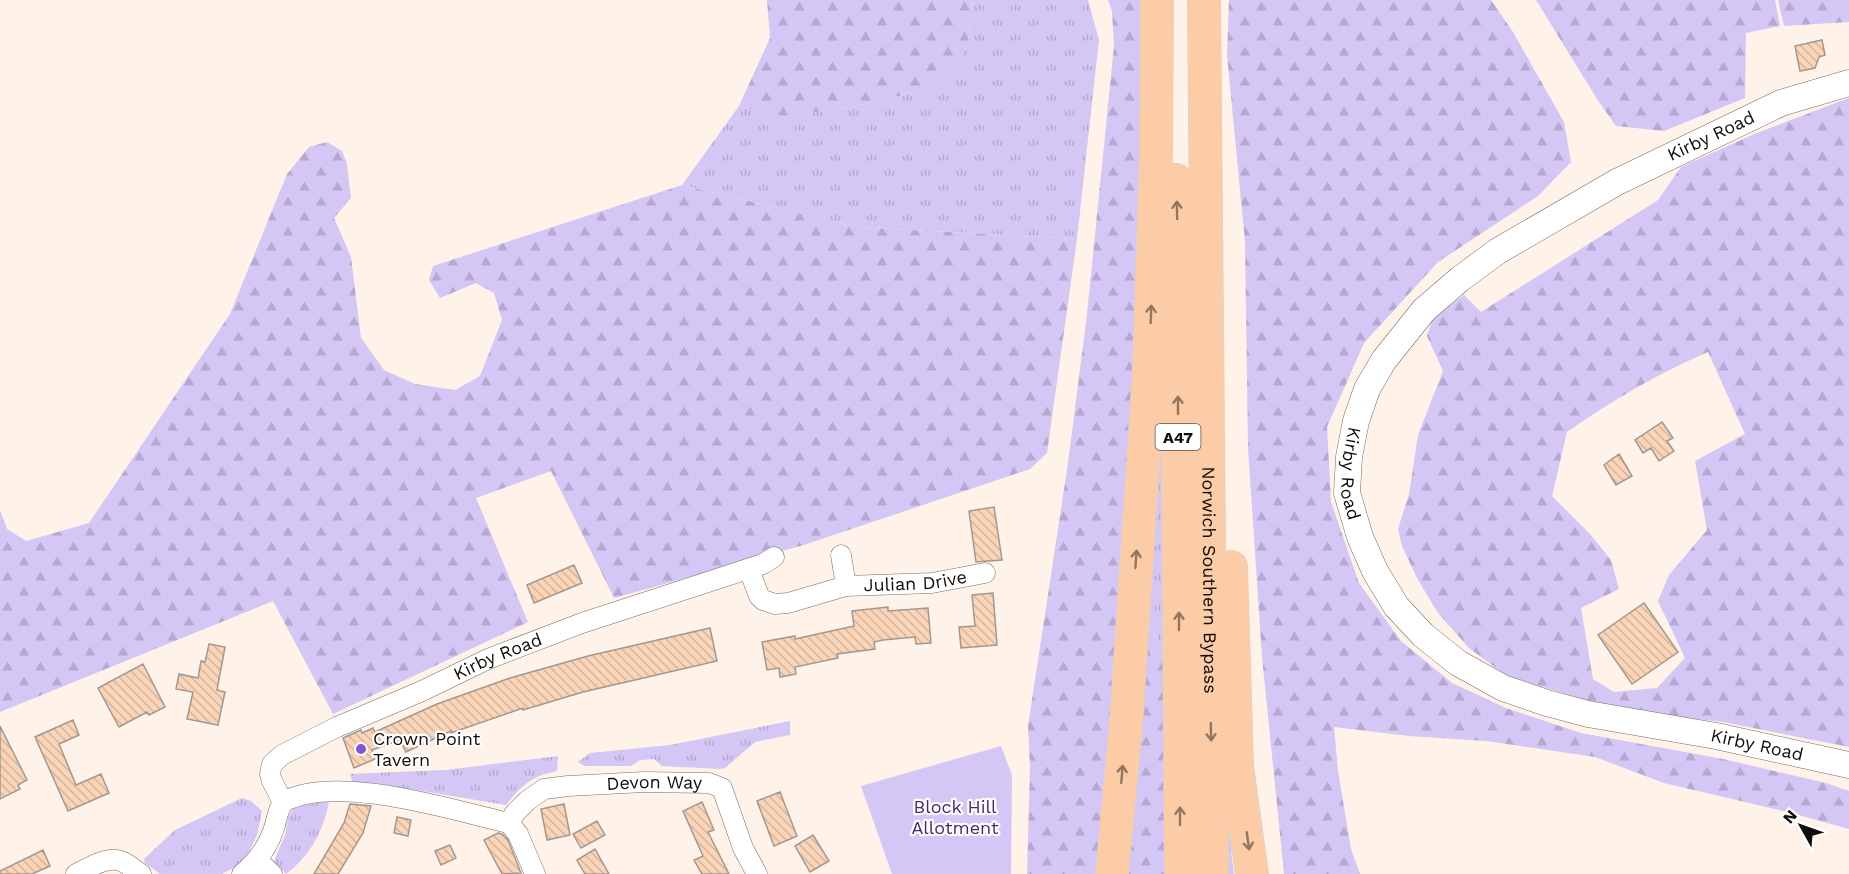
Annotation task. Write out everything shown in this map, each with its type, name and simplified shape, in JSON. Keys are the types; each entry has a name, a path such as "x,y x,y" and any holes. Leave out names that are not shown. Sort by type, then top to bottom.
{"highway":[{"name":"A47","path":"1112,874 1126,723 1149,372 1156,155 1157,0"},
{"name":"Norwich Southern Bypass","path":"1174,0 1180,874"},
{"name":"Norwich Southern Bypass","path":"1204,0 1212,874"},
{"name":"A47","path":"1205,44 1228,487 1237,767 1252,874"}],"street":[{"name":"Kirby Road","path":"1849,83 1781,104 1617,182 1498,251 1460,279 1424,310 1384,360 1367,389 1356,421 1349,457 1347,493 1360,537 1375,571 1396,606 1422,635 1458,663 1503,688 1588,714 1716,736 1849,765"},
{"name":"Julian Drive","path":"842,555 846,586"},
{"name":"Kirby Road","path":"283,802 270,774 274,761 337,727 422,691 488,659 582,623 749,569 774,557"},
{"name":"Julian Drive","path":"749,569 759,596 769,603 788,603 846,586 932,583 985,573"},
{"name":"Devon Way","path":"509,823 527,801 544,789 644,782 709,783 722,788 743,848 757,874"},
{"path":"242,874 265,867 277,814 283,802 298,796 355,791 380,794 509,823 518,834 535,874"},
{"path":"76,874 104,861 112,860 123,862 136,871"}],"green space":[{"path":"767,0 972,0 968,45 942,86 856,106 785,117 739,106 770,38"},
{"path":"972,0 1088,0 1099,40 1077,239 856,227 682,185 739,106 785,117 856,106 942,86 968,45"},
{"path":"1108,0 1144,0 1134,440 1111,724 1096,874 1027,874 1030,768 1028,726 1068,463 1087,314 1114,46 1112,11"},
{"path":"1229,0 1491,0 1513,32 1564,122 1571,162 1538,196 1438,262 1364,343 1327,427 1331,502 1359,583 1401,641 1452,683 1506,708 1581,733 1723,759 1826,783 1849,791 1849,829 1664,783 1595,757 1486,741 1409,736 1334,727 1338,771 1351,849 1360,874 1284,874 1262,657 1248,448 1245,242 1227,55"},
{"path":"1536,0 1775,0 1780,26 1746,33 1745,98 1664,131 1616,126"},
{"path":"1778,0 1849,0 1849,22 1784,26"},
{"path":"1849,98 1849,747 1723,722 1658,715 1589,701 1507,676 1469,648 1438,613 1418,580 1402,546 1398,529 1409,494 1418,435 1443,371 1427,336 1432,319 1464,295 1481,312 1658,200 1681,167 1752,135","holes":["1708,352 1745,434 1695,461 1707,530 1669,575 1658,601 1685,658 1657,688 1614,692 1593,679 1581,608 1619,589 1611,560 1590,534 1552,496 1567,432 1636,388"]},
{"path":"327,142 342,151 347,164 351,198 334,218 351,257 361,338 384,370 415,384 455,390 480,376 502,320 494,293 476,283 440,298 429,280 433,266 682,185 856,227 1077,239 1047,453 1030,469 804,545 614,598 551,471 476,498 528,622 333,714 273,601 0,712 0,510 7,529 26,541 89,523 230,314 287,174 309,147"},
{"path":"1162,373 1163,647 1148,625"},
{"path":"1148,625 1163,647 1165,874 1128,874 1142,728"},
{"path":"790,721 790,735 755,742 725,768 720,769 662,766 654,759 640,760 631,766 584,766 578,762 590,753 670,745"},
{"name":"Block Hill Allotment","path":"1001,746 1012,775 1011,874 892,874 861,786"},
{"path":"558,756 557,771 528,782 506,805 374,783 353,783 350,774 445,770"},
{"path":"1226,769 1232,860 1234,874 1227,874"},
{"path":"242,798 251,801 262,811 257,835 240,864 222,874 160,874 145,863 144,859 175,830"},
{"path":"329,801 324,822 315,842 295,867 286,874 274,861 285,835 288,817 294,807"}],"building":[{"path":"1822,40 1825,55 1819,57 1815,68 1800,71 1795,46"},
{"path":"1662,422 1673,438 1667,441 1674,451 1659,461 1651,448 1643,453 1635,440"},
{"path":"1619,454 1632,476 1616,485 1604,465"},
{"path":"994,507 1002,560 976,562 969,511"},
{"path":"574,565 582,583 534,603 527,585"},
{"path":"993,593 997,645 961,648 959,627 975,626 972,595"},
{"path":"1644,603 1678,652 1632,684 1598,635"},
{"path":"888,607 888,611 928,608 931,643 916,644 915,637 883,640 874,642 875,649 837,654 838,658 795,667 796,674 780,677 779,668 767,670 762,642 795,636 795,639 854,626 852,611"},
{"path":"710,628 717,661 583,692 523,710 523,708 451,733 451,731 406,752 400,740 372,750 375,759 354,768 343,738 361,730 362,733 373,728 375,732 437,704 510,678 588,656"},
{"path":"209,644 225,647 217,690 225,692 218,725 187,719 193,692 176,689 179,674 198,678 201,661 205,662"},
{"path":"143,664 165,707 149,715 147,712 119,727 98,688"},
{"path":"73,720 79,735 59,744 76,785 101,774 109,793 68,811 35,737"},
{"path":"0,726 27,780 18,785 20,789 0,799"},
{"path":"780,792 797,836 774,846 757,801"},
{"path":"702,802 714,830 708,832 729,874 702,874 694,860 703,856 683,811"},
{"path":"350,804 371,806 363,833 338,874 314,874 344,823"},
{"path":"564,804 570,835 547,840 541,809"},
{"path":"397,817 411,820 408,836 394,833"},
{"path":"597,821 605,835 581,848 573,834"},
{"path":"498,833 508,840 521,873 502,874 484,840"},
{"path":"813,835 829,861 810,872 795,846"},
{"path":"450,845 456,858 441,865 435,851"},
{"path":"595,849 609,874 585,874 577,860"},
{"path":"43,850 50,866 32,874 0,874 0,871"}],"place":[{"name":"Crown Point Tavern","path":"361,749"}]}
